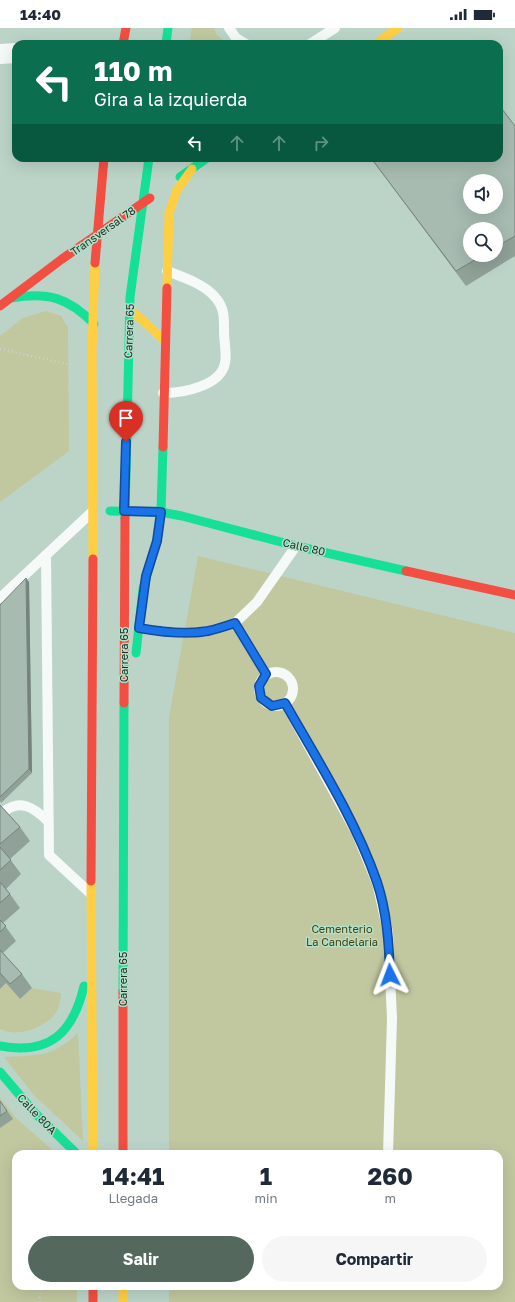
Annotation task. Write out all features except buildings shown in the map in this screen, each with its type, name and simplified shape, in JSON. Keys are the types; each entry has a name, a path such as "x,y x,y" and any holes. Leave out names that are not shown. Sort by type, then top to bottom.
{"main road":[{"path":"124,40 126,28"},
{"path":"166,40 168,28"},
{"path":"381,40 398,28"},
{"path":"93,1150 90,943 94,324 98,234 104,162"},
{"name":"Carrera 65","path":"123,1150 124,511 130,309 133,265 148,162"},
{"name":"Transversal 78","path":"0,306 98,234 202,162"},
{"path":"123,756 146,576 157,541 161,512 163,393 170,207 177,190 192,169"},
{"path":"10,298 35,294 65,300 85,314 94,324"},
{"path":"130,309 165,341"},
{"name":"Calle 80","path":"93,511 161,512 296,546 515,594"},
{"path":"0,1046 16,1049 33,1048 56,1038 70,1024 82,997 90,943"},
{"name":"Calle 80A","path":"1,1076 34,1112 73,1150"},
{"path":"93,1290 93,1302"},
{"path":"123,1290 123,1302"}],"street":[{"path":"0,54 12,53"}],"lane":[{"path":"229,28 236,38 239,40"},
{"path":"326,36 335,28"},
{"path":"163,393 176,393 209,382 218,376 225,363 223,309 215,297 200,286 167,272"},
{"path":"0,598 93,511"},
{"path":"139,628 160,632 192,632 208,631 235,623 258,602 296,546"},
{"path":"46,555 48,855 91,894"},
{"path":"235,623 266,674"},
{"path":"279,671 290,679 293,692 285,703 272,706 261,698 259,686 266,674 279,671"},
{"path":"285,703 356,832 379,890 388,932 392,1018 388,1150"},
{"path":"0,815 4,811 25,805 33,808 48,822"}],"path":[{"path":"0,349 74,366"},
{"path":"39,1302 41,1290"}],"green space":[{"path":"192,28 214,28 216,34 223,40 190,40"},
{"path":"46,311 61,316 68,328 69,451 0,502 0,336 23,318"},
{"name":"Cementerio La Candelaria","path":"198,556 515,633 515,1302 169,1302 169,1290 503,1290 503,1150 169,1150 169,717"},
{"path":"6,983 20,999 32,988 61,993 60,1004 55,1014 44,1024 22,1032 7,1032 0,1029 0,989"},
{"path":"78,1033 83,1141 34,1095 4,1057 44,1054 60,1047"},
{"path":"0,1098 16,1118 52,1150 12,1150 12,1290 77,1290 77,1302 0,1302"}],"traffic: fast":[{"path":"166,40 168,28"},
{"path":"125,518 130,297 148,162"},
{"path":"180,177 201,162"},
{"path":"11,298 24,296 47,296 57,299 66,302 75,308 94,324"},
{"path":"136,653 143,589 157,541 161,512 163,447"},
{"path":"110,511 161,512 182,516 296,546 406,571"},
{"path":"123,991 124,703"},
{"path":"0,1046 18,1048 33,1047 46,1043 57,1037 66,1028 73,1016 84,986"},
{"path":"0,1072 34,1112 73,1150"}],"traffic: slow":[{"path":"381,40 398,28"},
{"path":"167,288 169,213 177,190 192,169"},
{"path":"93,559 92,350 95,263"},
{"path":"130,309 165,341"},
{"path":"91,881 93,1150"},
{"path":"123,1290 123,1302"}],"traffic: jam":[{"path":"124,40 126,28"},
{"path":"95,263 104,162"},
{"path":"0,306 62,259 150,198"},
{"path":"163,447 167,288"},
{"path":"124,703 125,518"},
{"path":"91,881 93,559"},
{"path":"406,571 515,595"},
{"path":"123,991 123,1150"},
{"path":"93,1290 93,1302"}],"route":[{"path":"126,442 124,511 161,512 157,541 143,589 139,628 160,632 192,632 208,631 235,623 266,674 261,679 259,686 258,692 261,698 272,706 285,703 356,832 377,883 388,932 390,975"}]}
